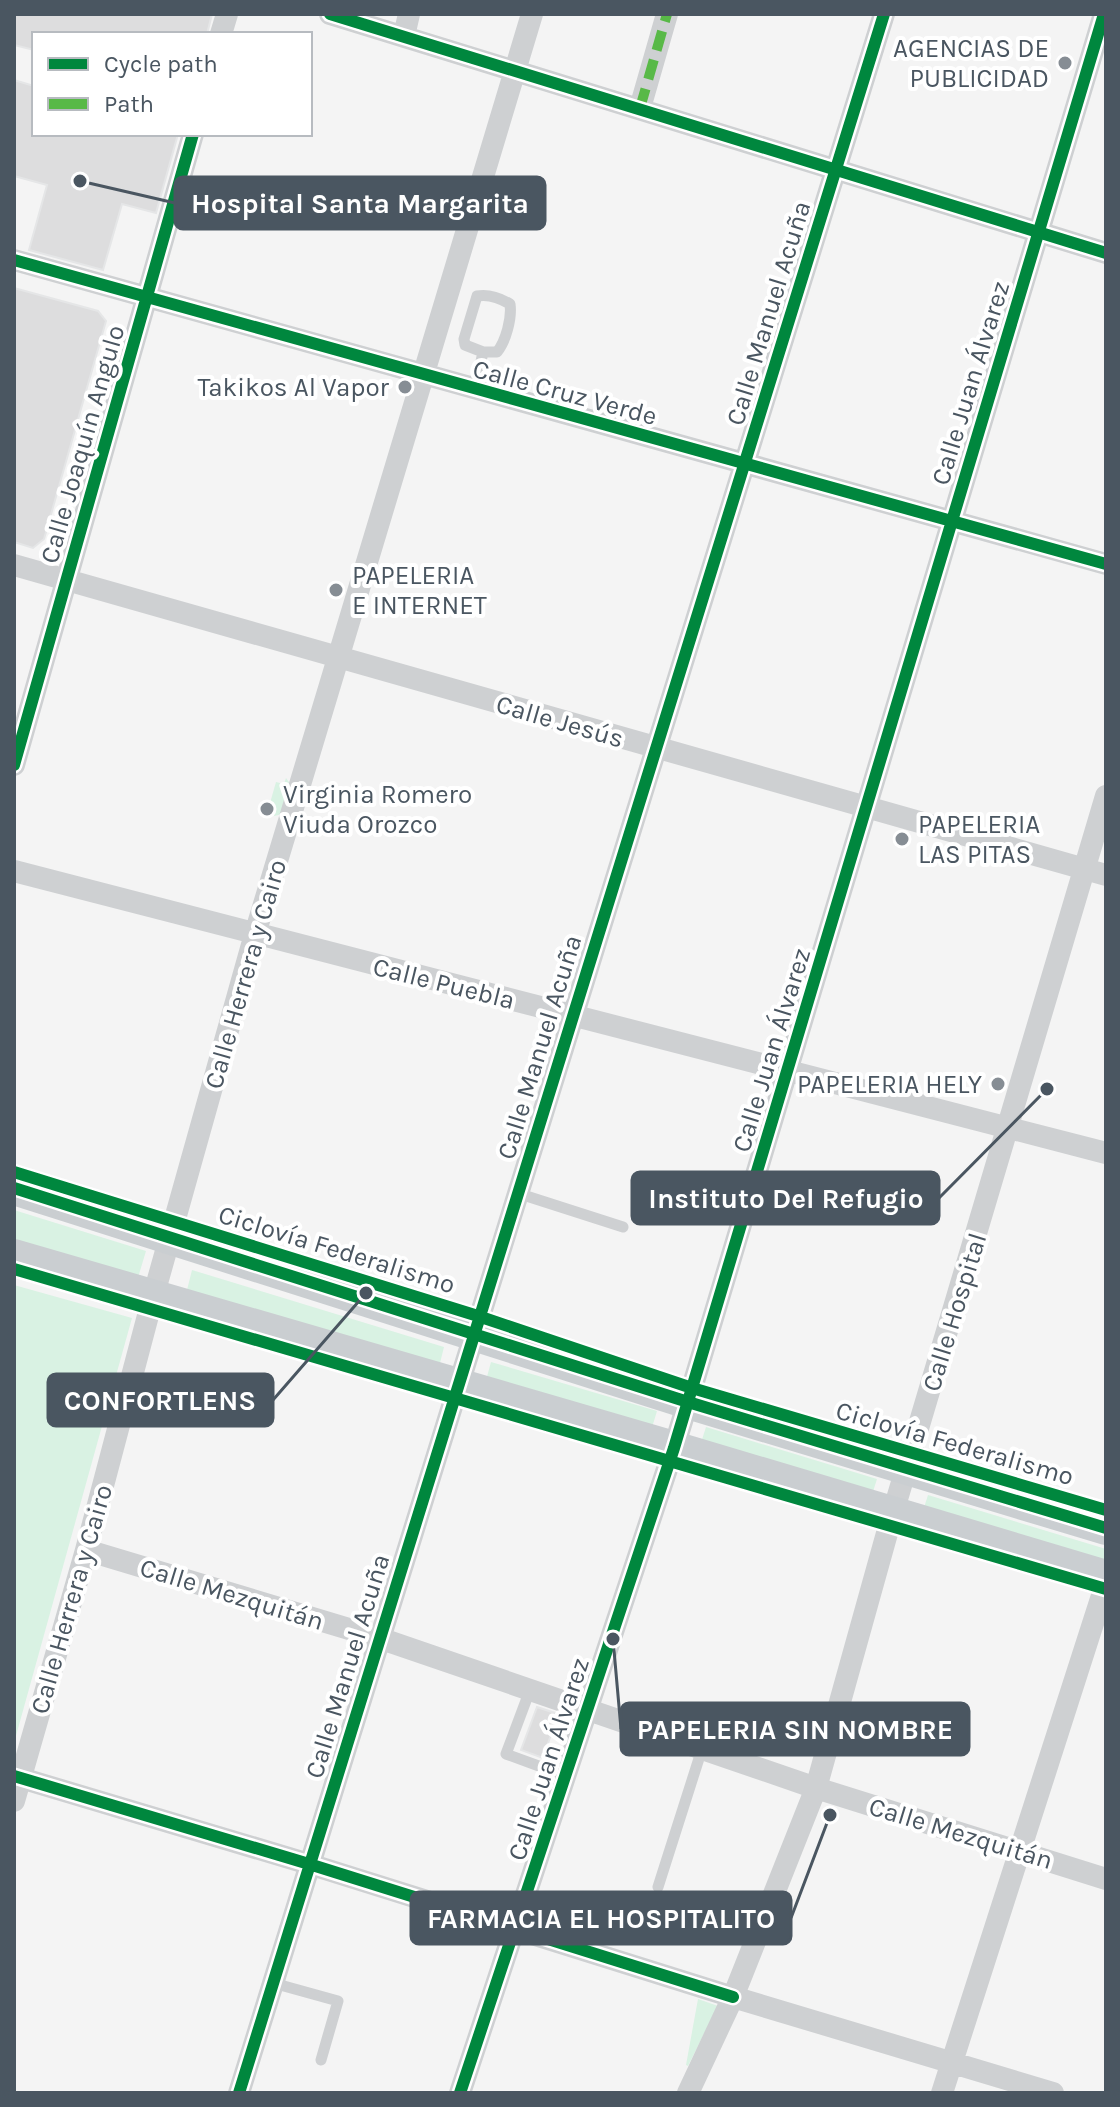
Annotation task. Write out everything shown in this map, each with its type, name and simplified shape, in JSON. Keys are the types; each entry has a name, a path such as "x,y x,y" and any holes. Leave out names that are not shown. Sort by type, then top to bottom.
{"main road":[{"path":"14,1188 688,1402 1106,1528"},
{"path":"14,1256 894,1513 1106,1580"}],"street":[{"path":"330,14 406,25 515,69 1106,253"},
{"name":"Calle Herrera y Cairo","path":"14,1801 18,1777 86,1550 255,934 532,14"},
{"path":"640,108 667,14"},
{"name":"Calle Manuel Acuña","path":"239,2093 884,14"},
{"name":"Calle Juan Álvarez","path":"460,2093 674,1448 1104,14"},
{"name":"Calle Joaquín Angulo","path":"14,765 192,136"},
{"name":"Calle Cruz Verde","path":"14,260 1106,564"},
{"name":"Calle Jesús","path":"14,565 1095,872"},
{"name":"Calle Hospital","path":"688,2093 733,1997 816,1788 1009,1128 1095,872 1106,796"},
{"name":"Calle Puebla","path":"14,871 1106,1153"},
{"name":"Calle Mezquitán","path":"86,1550 379,1638 816,1788 1106,1879"},
{"path":"942,2093 1106,1580"},
{"path":"18,1777 1053,2093"}],"lane":[{"path":"483,295 502,299 510,304 511,312 502,347 497,352 483,352 469,348 464,339 474,302 477,296 483,295"},
{"path":"475,390 483,352"},
{"path":"517,1193 623,1227"},
{"path":"530,1690 506,1754 566,1776"},
{"path":"658,1887 702,1749"},
{"path":"273,1983 338,2001 321,2060"}],"green space":[{"path":"286,778 291,785 283,814 274,816 274,811 268,810 276,782 284,784"},
{"path":"14,1210 146,1251 137,1281 14,1245"},
{"path":"192,1270 444,1347 438,1371 186,1294"},
{"path":"14,1285 132,1318 14,1743"},
{"path":"491,1362 657,1411 650,1434 485,1384"},
{"path":"706,1427 877,1479 870,1501 699,1449"},
{"path":"928,1495 1106,1549 1106,1572 921,1517"},
{"path":"698,1999 718,2006 688,2066 686,2065"}],"building":[{"path":"14,14 212,14 208,32 32,32 32,50 14,45"},
{"path":"14,80 32,85 32,136 177,136 156,213 122,204 103,270 29,250 47,185 14,176"},
{"path":"14,288 98,311 106,321 44,539 33,548 14,542"},
{"path":"537,1707 558,1714 543,1758 521,1750"}],"marked path":[{"path":"640,108 667,14"}],"cycle path":[{"path":"330,14 1106,253"},
{"path":"239,2093 884,14"},
{"path":"460,2093 674,1448 1104,14"},
{"path":"14,765 192,136"},
{"path":"14,260 1106,564"},
{"name":"Ciclovía Federalismo","path":"14,1172 478,1316 692,1388 1106,1510"},
{"path":"14,1188 688,1402 1106,1528"},
{"path":"14,1269 1106,1589"},
{"path":"14,1776 309,1864 733,1997"}],"place":[{"name":"AGENCIAS DE PUBLICIDAD","path":"1065,63"},
{"name":"Hospital Santa Margarita","path":"80,181"},
{"name":"Takikos Al Vapor","path":"405,387"},
{"name":"PAPELERIA E INTERNET","path":"336,590"},
{"name":"Virginia Romero Viuda Orozco","path":"267,809"},
{"name":"PAPELERIA LAS PITAS","path":"902,839"},
{"name":"PAPELERIA HELY","path":"998,1084"},
{"name":"Instituto Del Refugio","path":"1047,1089"},
{"name":"CONFORTLENS","path":"366,1293"},
{"name":"PAPELERIA SIN NOMBRE","path":"613,1639"},
{"name":"FARMACIA EL HOSPITALITO","path":"830,1815"}]}
